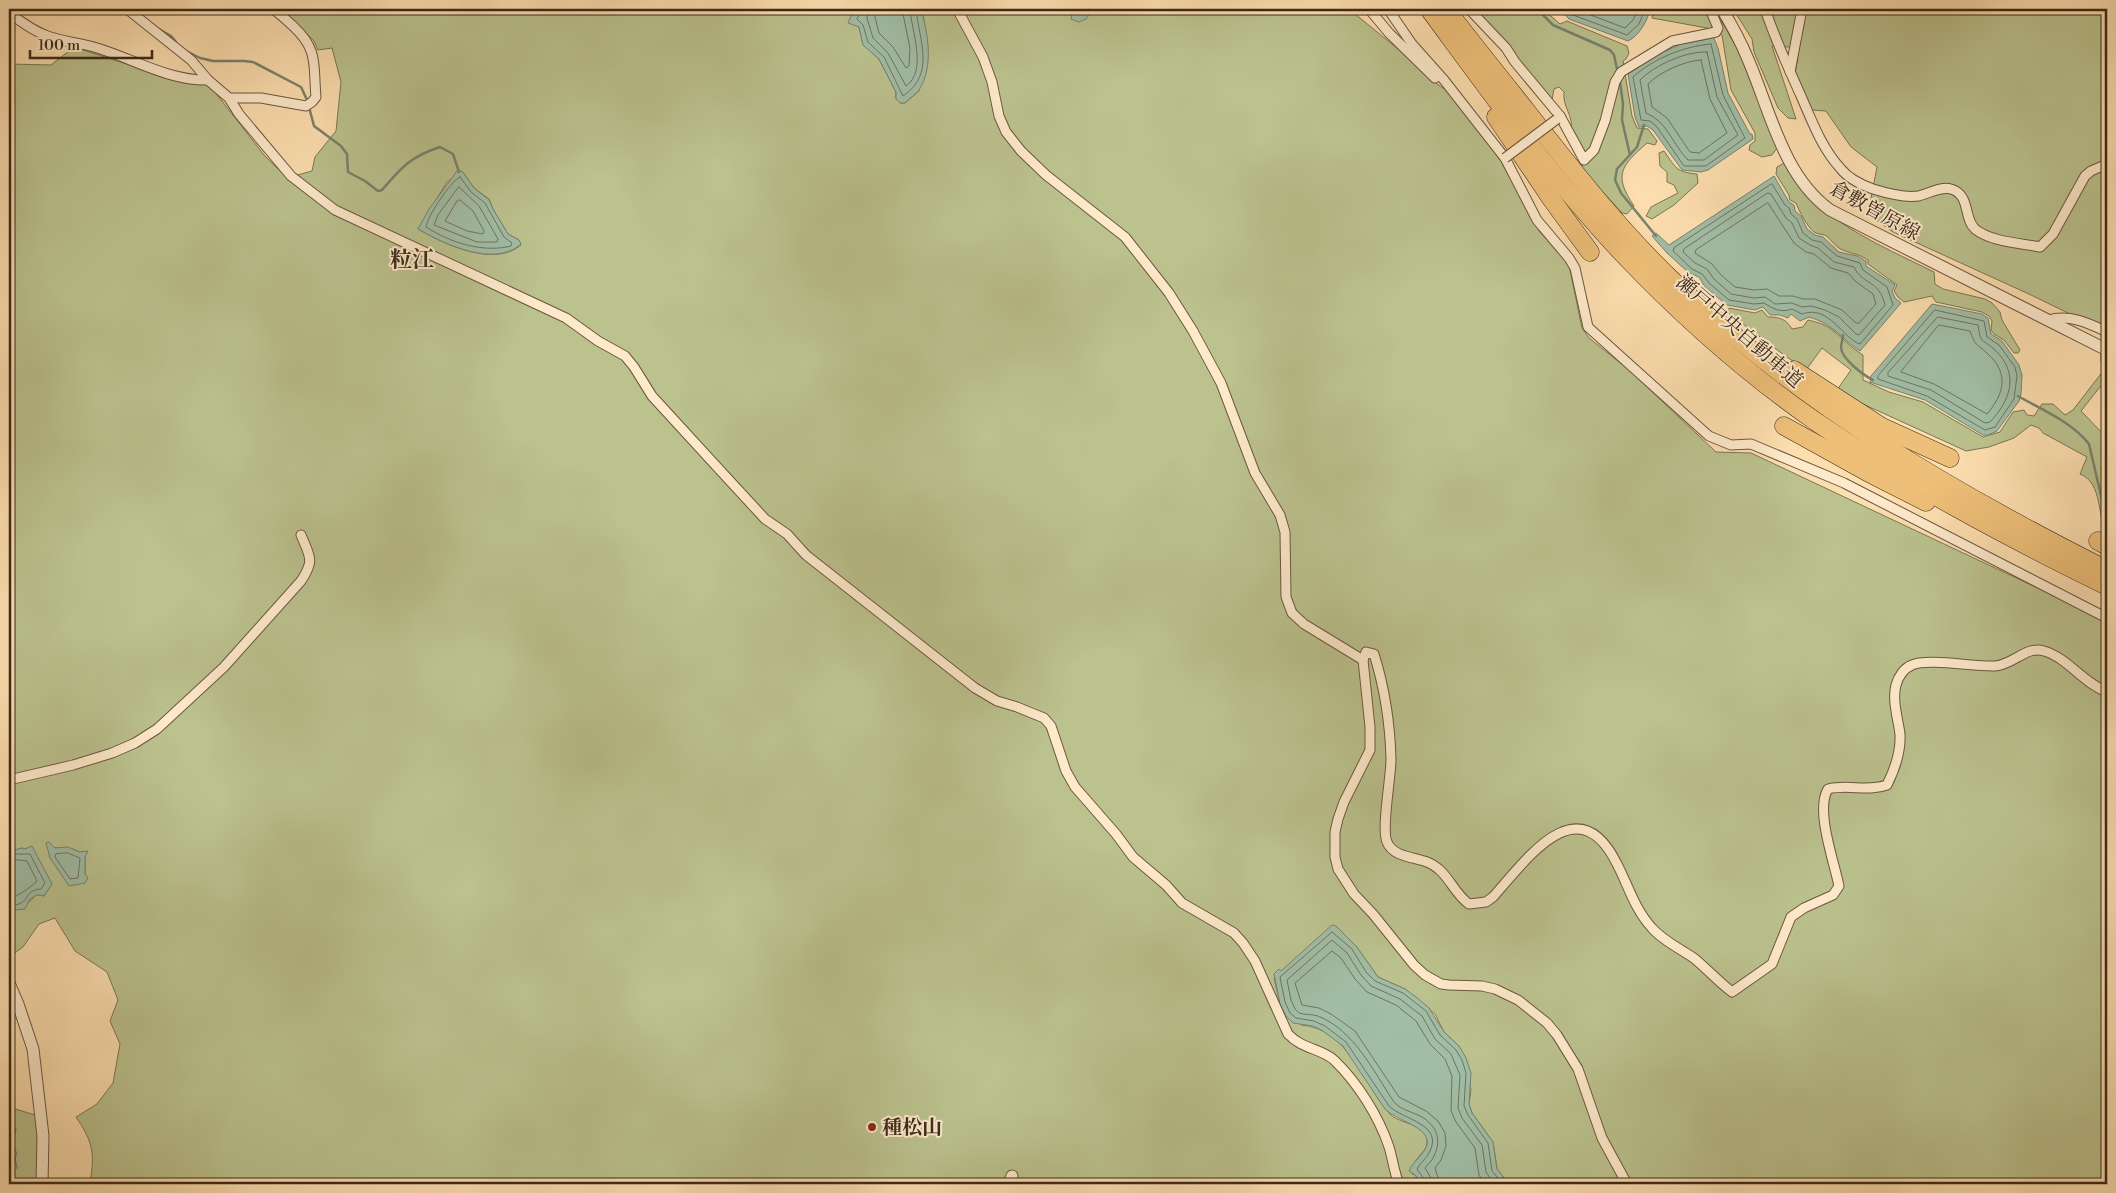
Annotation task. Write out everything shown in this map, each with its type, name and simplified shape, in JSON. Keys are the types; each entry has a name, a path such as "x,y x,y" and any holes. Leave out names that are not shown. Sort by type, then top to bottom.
{"highway":[{"name":"瀬戸中央自動車道","path":"1430,9 1568,192 1604,233 1665,296 1740,363 1814,420 1883,465 2058,562 2107,586"},
{"name":"瀬戸中央自動車道","path":"1446,9 1577,176 1642,249 1706,312 1770,366 1867,435 1948,484 2107,570"},
{"path":"1464,56 1481,94 1552,200 1590,252"},
{"path":"1706,312 1882,427 1950,458"},
{"path":"1784,426 1949,515 2058,562"}],"street":[{"path":"127,9 191,60 208,80 229,98 239,114 291,176 335,210 566,318 598,341 624,356 634,367 652,396 765,519 786,534 806,555 975,688 998,701 1017,706 1044,718 1051,726 1066,771 1075,787 1116,834 1133,857 1166,885 1182,903 1234,933 1255,961 1288,1034 1296,1043 1332,1059 1353,1082 1379,1125 1389,1147 1399,1184"},
{"path":"229,98 262,98 291,105 309,104 316,97 313,53 309,43 304,36 272,9"},
{"path":"957,9 983,57 992,82 999,116 1006,132 1021,151 1046,175 1125,237 1169,292 1194,331 1220,383 1254,473 1280,515 1285,532 1286,597 1292,613 1304,624 1363,660"},
{"path":"1369,9 1389,33 1421,64 1439,80 1447,83"},
{"path":"1388,9 1412,44 1447,83 1505,158 1537,220 1569,258 1575,268 1588,327 1709,436 1731,445 1751,444 1844,483 2107,618"},
{"path":"1469,9 1506,48 1559,118 1584,160 1594,150 1618,76 1672,41 1716,32 1718,28 1710,9"},
{"name":"倉敷曽原線","path":"1722,9 1747,55 1794,171 1818,202 1838,215 2107,350"},
{"path":"1765,9 1776,42 1818,136 1832,159 1850,177 1872,189 1901,196 1917,196 1938,190 1951,189 1960,194 1965,203 1972,227 1982,234 2040,248 2053,234 2085,176 2091,171 2107,164"},
{"path":"1790,72 1802,9"},
{"path":"9,13 44,35 90,46 137,64 179,76 196,80 208,80"},
{"path":"1505,158 1559,118"},
{"path":"2048,320 2073,318 2107,332"},
{"path":"9,780 73,765 112,753 135,743 157,729 236,654 301,581 310,568 310,558 301,535"},
{"path":"1627,1184 1602,1138 1578,1069 1558,1035 1518,1000 1495,989 1482,986 1441,984 1425,975 1414,965 1373,914 1354,894 1338,869 1335,857 1335,831 1338,819 1344,802 1370,750 1370,727 1363,660 1366,652 1374,654 1388,707 1391,759 1385,834 1391,849 1408,857 1427,862 1441,870 1469,904 1486,902 1493,897 1538,847 1553,836 1571,829 1588,830 1598,836 1609,850 1634,901 1652,928 1695,960 1732,992 1772,964 1792,917 1804,908 1834,895 1839,886 1823,810 1823,797 1828,789 1839,786 1877,788 1886,785 1896,767 1899,751 1900,736 1895,696 1896,686 1903,671 1912,664 1997,666 2034,649 2052,654 2095,688 2107,692"},
{"path":"9,983 33,1049 43,1136 42,1184"}],"shaded area":[{"path":"280,9 871,9 853,12 854,24 859,27 863,44 879,59 896,92 896,99 900,103 905,103 919,91 924,20 921,9 1073,9 1071,15 1090,14 1093,9 1349,9 1415,63 1433,81 1450,93 1498,156 1539,231 1569,265 1582,328 1589,338 1628,369 1716,452 1751,453 2082,609 2107,624 2107,1184 1509,1184 1497,1169 1493,1142 1472,1113 1469,1104 1471,1090 1459,1046 1444,1032 1435,1014 1405,989 1378,977 1356,946 1336,926 1274,978 1280,1004 1301,1025 1317,1028 1331,1036 1353,1059 1380,1102 1390,1114 1422,1130 1427,1140 1426,1146 1416,1161 1412,1174 1422,1184 83,1184 90,1183 92,1156 89,1141 76,1117 97,1104 113,1083 120,1044 110,1021 118,1000 107,972 75,951 55,918 39,924 23,947 9,957 9,914 13,910 26,905 37,894 44,896 52,884 41,866 25,849 15,850 9,847 9,64 51,65 74,47 164,76 208,83 264,155 287,178 312,171 315,157 336,131 341,82 332,48 318,50 314,41","holes":["462,171 474,188 489,199 508,234 519,240 521,245 510,252 483,254 455,247 418,229 447,182","49,842 55,848 68,848 81,853 85,857 85,883 77,883"]},
{"path":"1472,9 1543,9 1560,24 1567,21 1627,46 1629,53 1623,61 1632,116 1637,128 1648,129 1657,141 1655,145 1647,143 1631,158 1623,172 1624,186 1634,206 1627,214 1622,213 1582,169 1582,164 1589,158 1571,129 1571,120 1564,92 1559,87 1554,89 1552,100"},
{"path":"1654,9 1715,9 1740,54 1777,148 1772,155 1762,157 1749,150 1750,145 1755,141 1755,133 1731,90 1722,35 1707,28 1652,18"},
{"path":"1733,9 1756,9 1763,14 1767,9 2107,9 2107,332 1893,232 1868,214 1877,167 1851,147 1826,111 1812,110 1795,73 1798,58 1789,47 1772,46 1796,119 1788,118 1778,108 1754,52 1752,39"},
{"path":"1664,151 1677,168 1685,172 1697,174 1698,183 1674,205 1652,219 1646,216 1651,207 1678,193 1674,185 1667,182 1667,172 1660,166 1659,153"},
{"path":"1784,163 1797,183 1813,200 1850,228 1934,272 1935,284 1943,289 1985,299 1992,303 2000,312 2002,320 2020,350 2018,353 2014,353 2004,340 1994,334 1991,330 1992,321 1989,316 1982,312 1936,302 1932,296 1904,302 1894,291 1897,285 1868,264 1868,260 1862,256 1840,249 1825,235 1814,232 1806,223 1796,203 1790,200 1776,174 1777,167"},
{"path":"1729,308 1755,313 1762,310 1768,317 1779,318 1785,321 1792,329 1803,327 1808,320 1826,326 1863,355 1863,380 1889,392 1923,402 1983,437 2000,432 2013,412 2024,410 2027,415 2034,416 2042,404 2053,404 2065,415 2073,410 2107,366 2107,378 2081,411 2107,438 2107,535 2093,485 2080,474 2087,457 2043,433 2039,428 2031,425 2014,438 1989,447 1966,451 1852,399 1837,390 1851,370 1822,348 1806,370 1727,312"},
{"path":"2101,354 2107,357 2107,366 2101,362"},
{"path":"9,1107 35,1115 39,1134 38,1184 9,1184 9,1174 17,1168 12,1145 16,1129 9,1126"}],"water":[{"path":"871,9 921,9 927,39 927,71 919,90 905,103 900,103 896,99 896,92 879,59 863,45 859,27 848,23 853,12"},
{"path":"1073,9 1093,9 1086,19 1079,22 1071,19"},
{"path":"1560,9 1650,9 1642,27 1628,41 1569,19"},
{"path":"1713,36 1718,48 1728,93 1750,134 1752,134 1753,139 1708,170 1701,172 1682,170 1653,130 1647,126 1639,127 1635,117 1628,74 1659,54 1681,44 1708,39 1708,37"},
{"path":"457,171 462,171 474,188 489,200 508,234 519,240 521,244 510,251 497,254 483,254 455,247 418,229 429,209"},
{"path":"1774,176 1789,202 1794,205 1795,211 1801,216 1807,229 1815,235 1823,237 1839,252 1857,256 1866,261 1866,266 1895,285 1892,291 1895,298 1901,303 1860,351 1818,320 1809,317 1800,321 1791,314 1788,318 1780,315 1770,315 1763,307 1755,310 1727,305 1705,287 1699,277 1689,273 1667,253 1652,236 1656,233 1669,245"},
{"path":"1932,304 1982,314 1988,318 1991,334 2002,341 2019,365 2022,375 2019,401 1997,431 1983,435 1925,400 1870,382 1871,376"},
{"path":"49,842 55,848 68,847 80,852 88,851 85,857 85,874 88,878 85,883 69,886 50,858 46,843"},
{"path":"32,846 52,884 44,896 37,895 30,899 25,909 13,910 9,914 9,847 15,850"},
{"path":"1332,925 1336,926 1356,946 1378,977 1405,989 1429,1008 1444,1032 1459,1046 1466,1058 1471,1073 1469,1104 1472,1113 1493,1142 1497,1169 1509,1184 1437,1184 1433,1182 1422,1184 1409,1171 1427,1145 1424,1133 1385,1109 1343,1046 1323,1031 1313,1026 1293,1023 1286,1016 1280,1004 1274,974 1279,969 1281,971"},
{"path":"9,1126 16,1128 12,1145 17,1153 15,1158 17,1168 9,1174"}],"waterway":[{"path":"1537,9 1553,25 1610,50 1614,55 1617,69"},
{"path":"157,28 171,36 176,42"},
{"path":"188,52 200,58 213,61 253,62 301,87 308,102"},
{"path":"1620,82 1623,104 1622,120 1630,155"},
{"path":"309,107 314,126 341,146 347,154 348,172 378,191 382,190 401,169 421,154 440,147 453,154 459,172"},
{"path":"1644,125 1637,147 1617,169 1615,180 1621,193 1656,236"},
{"path":"1843,335 1841,348 1845,357 1859,371 1873,380"},
{"path":"2018,396 2074,429 2089,444 2107,521"}],"place":[{"name":"種松山","path":"872,1127"}],"district":[{"name":"粒江","path":"412,259"}]}
